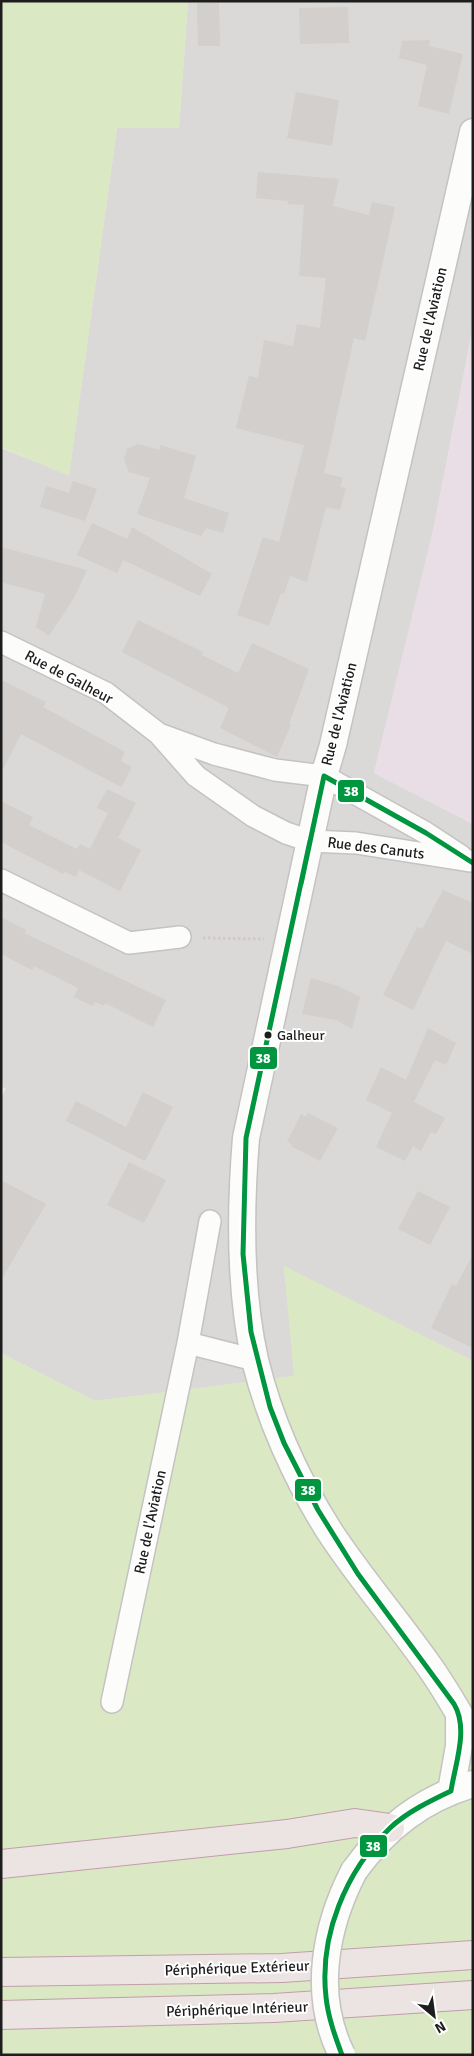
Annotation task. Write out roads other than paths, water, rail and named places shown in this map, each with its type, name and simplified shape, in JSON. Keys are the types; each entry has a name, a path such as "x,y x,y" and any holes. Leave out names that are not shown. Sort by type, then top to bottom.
{"highway":[{"path":"1,1864 287,1834 355,1823 390,1828"},
{"name":"Périphérique Extérieur","path":"1,1972 282,1968 473,1955"},
{"name":"Périphérique Intérieur","path":"1,2015 274,2008 473,1995"}],"street":[{"name":"Rue de l'Aviation","path":"473,132 340,716 324,776 246,1138 242,1185 245,1280 255,1360 283,1441 327,1527 359,1575 430,1666 473,1736"},
{"name":"Rue de Galheur","path":"1,642 106,693 159,734 196,776 253,816 286,833 310,841"},
{"name":"Rue de Galheur","path":"159,734 214,754 275,770 324,776"},
{"name":"Rue des Canuts","path":"324,776 426,833 472,862"},
{"name":"Rue des Canuts","path":"310,841 356,843 472,862"},
{"path":"1,880 129,943 180,937"},
{"name":"Rue de l'Aviation","path":"112,1702 188,1343 210,1221"},
{"path":"188,1343 255,1360"},
{"path":"342,2055 326,1999 325,1973 333,1920 354,1871 371,1848 390,1828 419,1807 462,1788 459,1714"}],"place":[{"name":"Galheur","path":"268,1035"}]}
